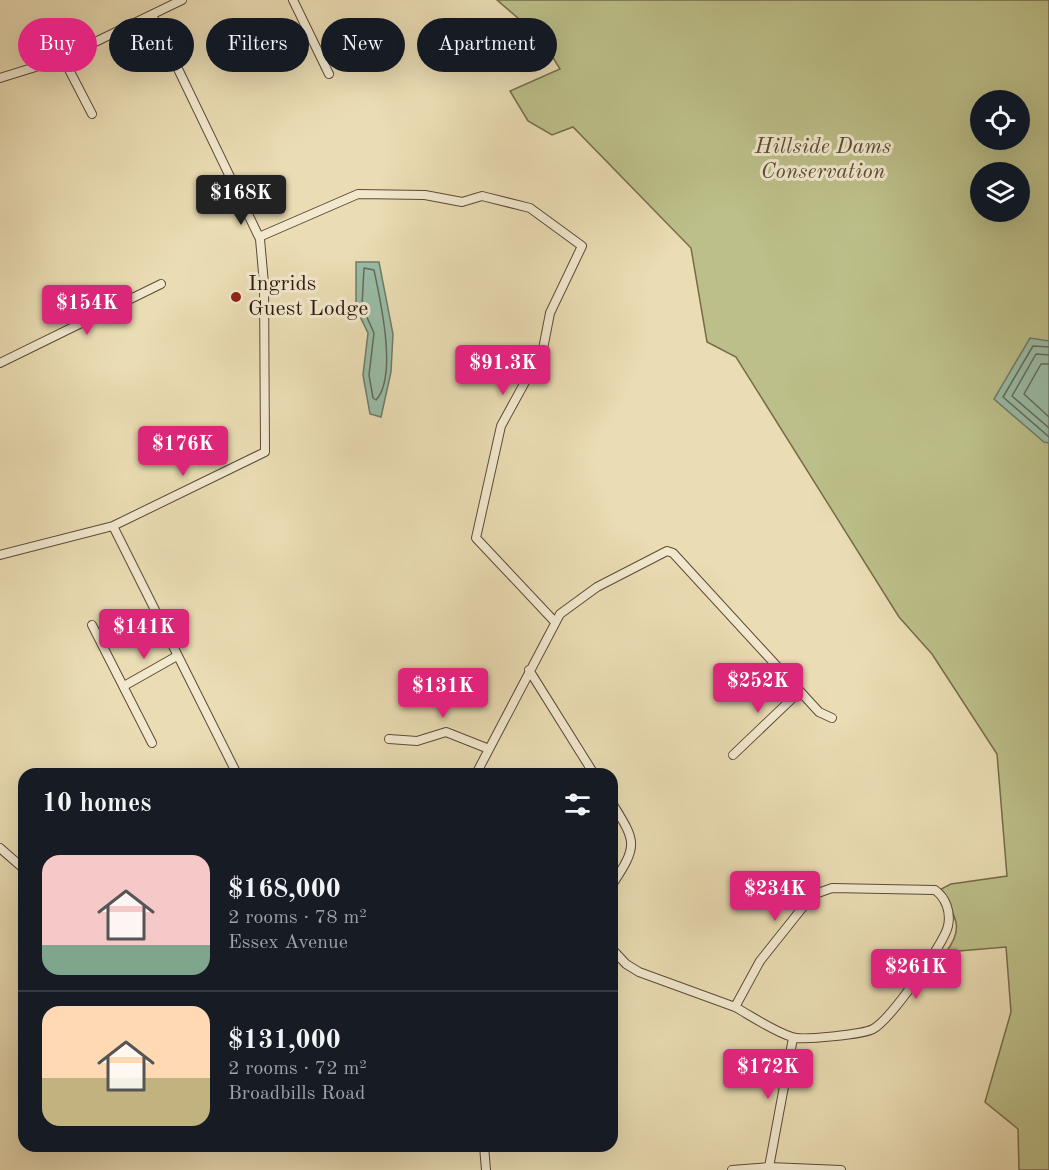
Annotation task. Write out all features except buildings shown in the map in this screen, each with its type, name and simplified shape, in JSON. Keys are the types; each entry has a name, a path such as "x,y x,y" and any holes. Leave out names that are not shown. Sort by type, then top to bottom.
{"street":[{"path":"97,42 152,15 168,3 182,0"},
{"path":"293,0 328,74"},
{"path":"0,555 113,526 265,452 264,294 260,237 152,15"},
{"path":"0,78 19,72"},
{"path":"70,72 92,114"},
{"path":"260,237 358,194 425,195 462,202 482,196 530,208 582,246 550,313 543,349 501,426 476,538 555,622"},
{"path":"0,363 161,284"},
{"path":"113,526 234,768"},
{"path":"479,768 555,622 566,608 660,553 670,552 819,712 832,718"},
{"path":"92,625 152,743"},
{"path":"124,686 177,656"},
{"path":"529,670 590,768"},
{"path":"733,755 800,691"},
{"path":"389,739 417,741 446,732 489,749"},
{"path":"618,812 628,828 633,847 628,862 618,876"},
{"path":"0,848 18,864"},
{"path":"618,955 639,972 735,1007 793,1038 856,1034 880,1024 913,984 945,935 949,925 948,908 941,895 934,890 832,888 815,894 759,961 735,1007"},
{"path":"770,1167 793,1038"},
{"path":"484,1152 486,1170"},
{"path":"732,1170 770,1167 841,1170"}],"green space":[{"name":"Hillside Dams Conservation","path":"497,0 1049,0 1049,1170 1019,1170 1018,1129 985,1102 1011,1012 1006,947 946,952 956,933 956,926 941,889 951,884 1007,876 997,754 932,654 899,617 736,357 707,342 691,248 573,127 552,135 528,121 510,91 560,69 557,64 557,18 518,18"}],"water":[{"path":"356,262 379,262 393,334 391,372 381,417 370,414 363,375 368,333 356,308"},
{"path":"1030,338 1049,341 1049,443 1044,442 994,399"}],"place":[{"name":"Ingrids Guest Lodge","path":"236,297"}]}
